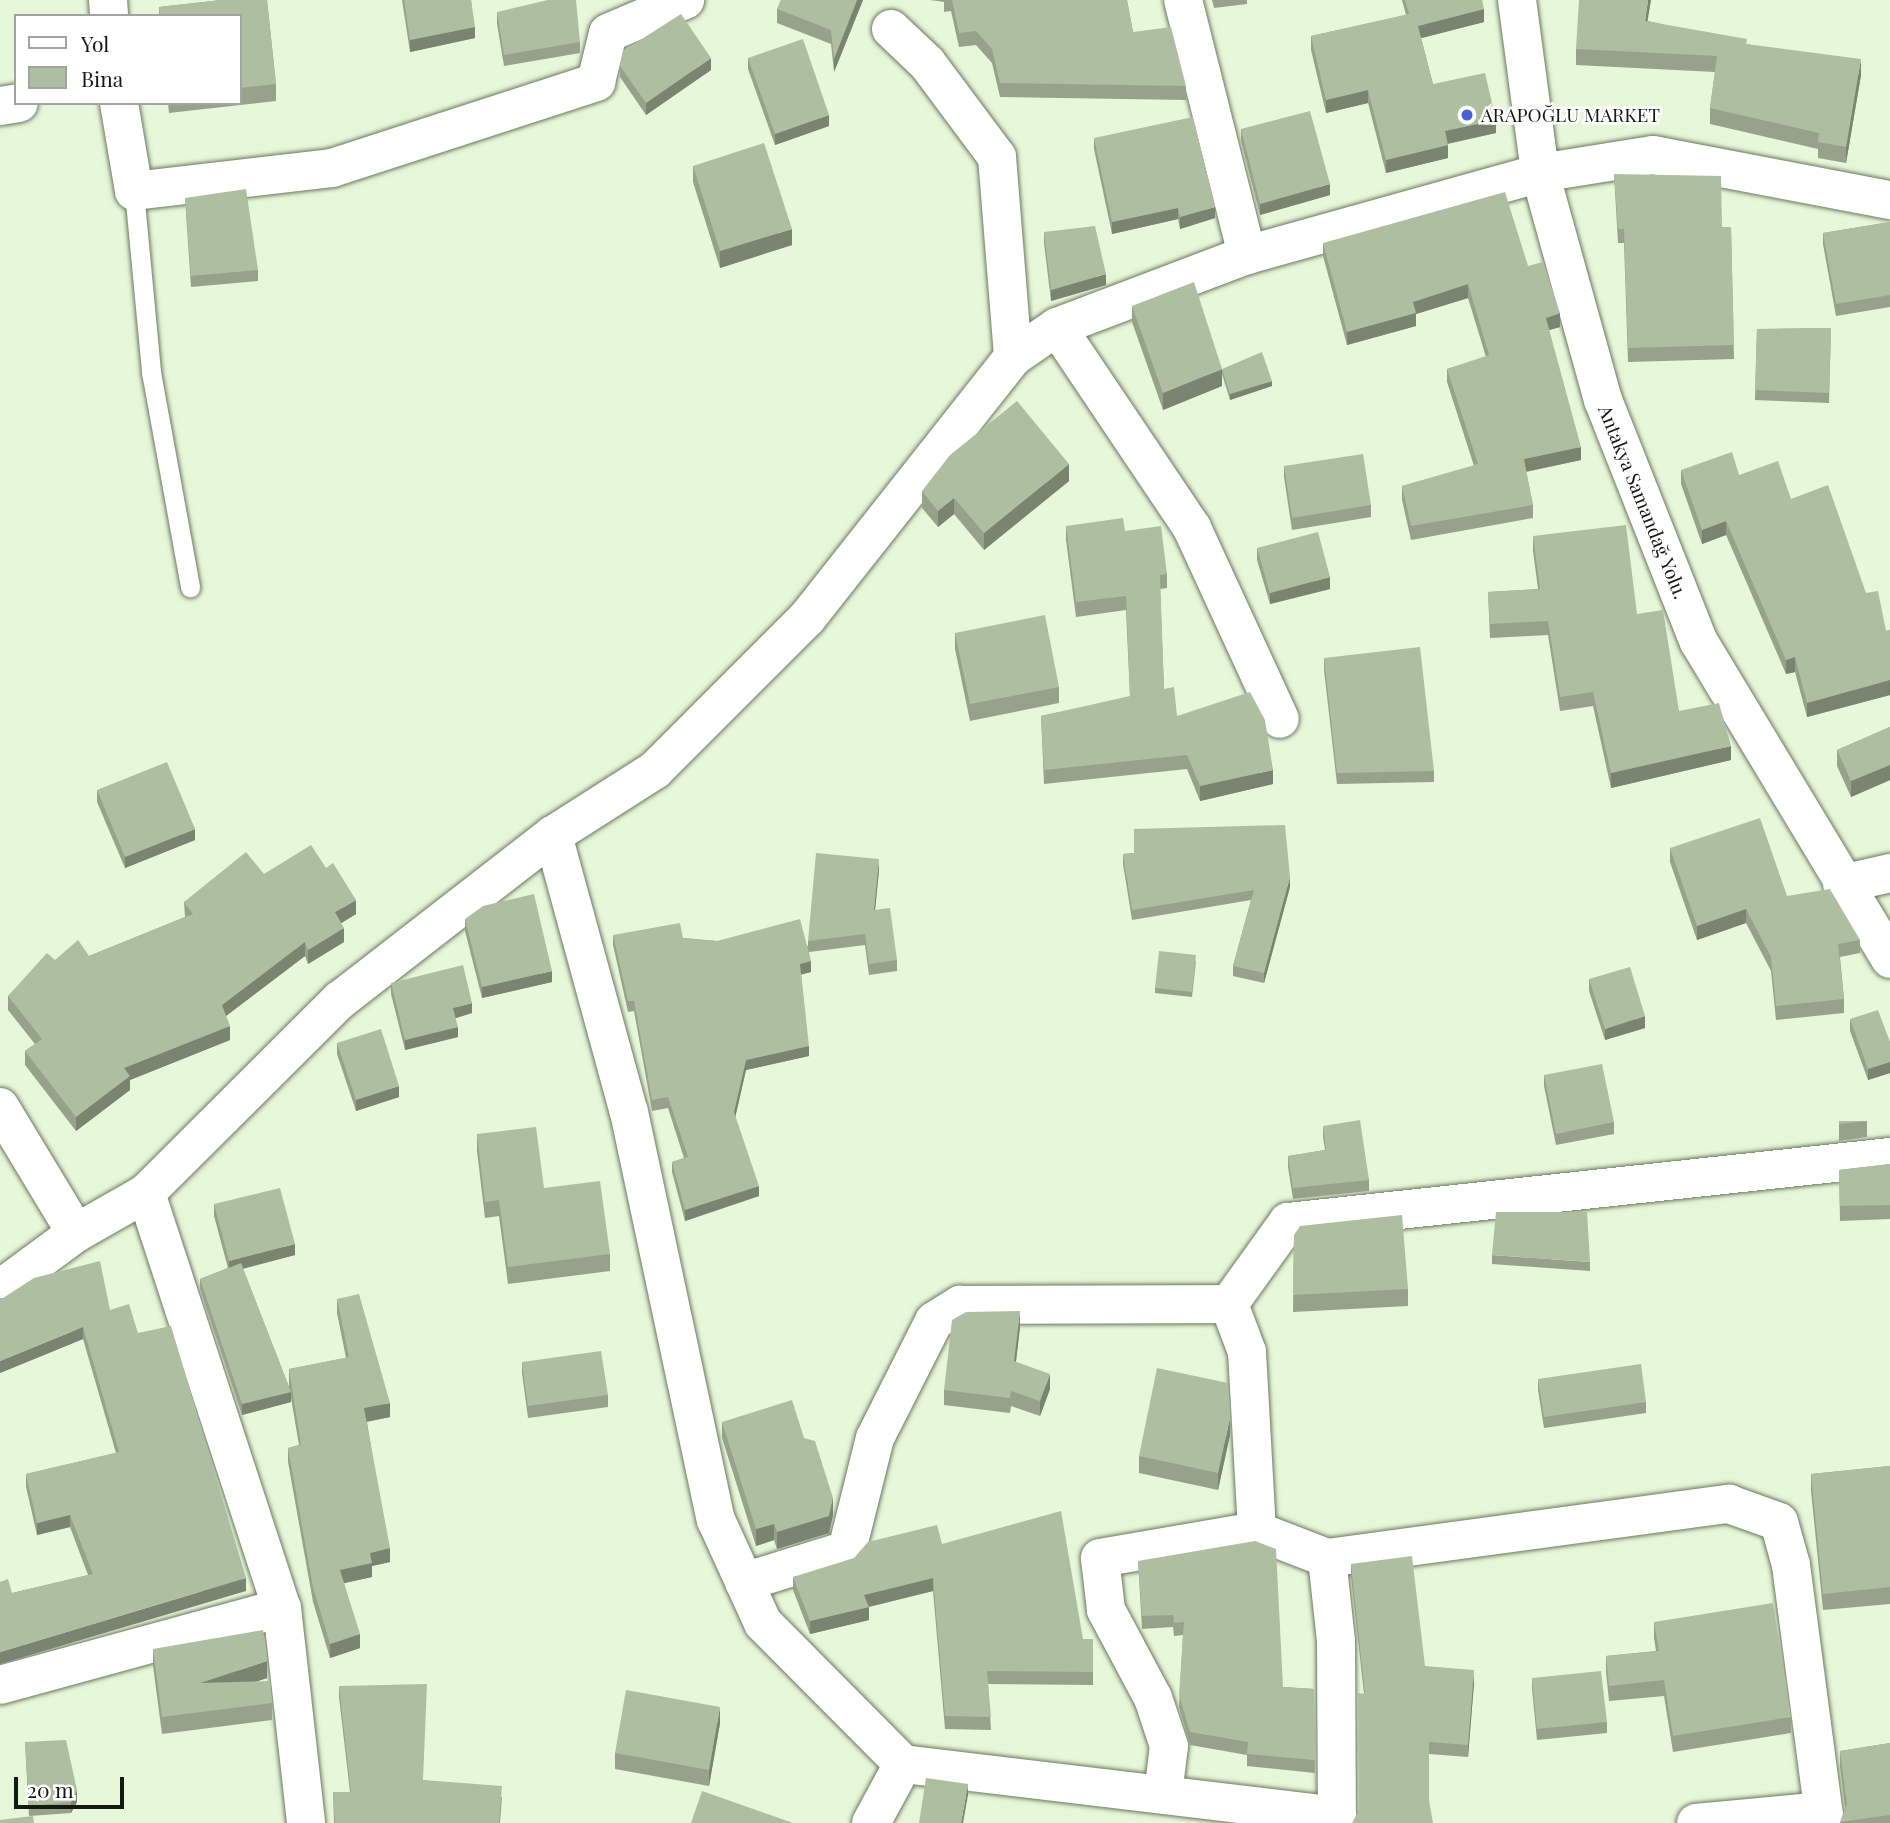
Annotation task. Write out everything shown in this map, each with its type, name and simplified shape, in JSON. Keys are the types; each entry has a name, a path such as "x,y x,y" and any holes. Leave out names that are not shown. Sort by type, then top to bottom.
{"street":[{"path":"119,105 134,191 332,168 596,82 607,33 685,0"},
{"path":"1183,0 1247,255"},
{"name":"Antakya Samandağ Yolu.","path":"1517,0 1540,173 1603,400 1699,642 1842,884 1890,959"},
{"path":"891,29 927,63 997,157 1013,357"},
{"path":"0,1289 76,1233 146,1193 340,1000 553,835 655,770 807,618 1013,357 1057,327 1247,255 1540,173 1653,155 1890,200"},
{"path":"1057,327 1192,528 1280,719"},
{"path":"553,835 629,1112 716,1520 763,1623 903,1764 1163,1794 1337,1820 1336,1641 1327,1558"},
{"path":"1842,884 1890,873"},
{"path":"0,1107 76,1233"},
{"path":"1229,1304 1288,1222 1890,1157"},
{"path":"146,1193 282,1608 306,1823"},
{"path":"744,1582 847,1550 875,1438 934,1321 960,1305 1229,1304"},
{"path":"1229,1304 1247,1352 1257,1531"},
{"path":"1163,1794 1169,1746 1153,1699 1106,1610 1100,1558 1257,1531 1327,1558 1729,1504 1779,1521 1791,1565 1824,1817 1696,1823"},
{"path":"0,1685 282,1608"},
{"path":"871,1823 903,1764"}],"lane":[{"path":"134,191 151,372 190,587"}],"building":[{"path":"221,0 267,0 276,84 242,88 242,14 160,14 159,7"},
{"path":"404,0 471,0 475,27 410,40"},
{"path":"548,0 576,0 580,42 504,55 497,12"},
{"path":"781,0 857,0 834,59 831,30 777,9"},
{"path":"952,0 1127,0 1133,32 1171,27 1186,86 1000,83 992,49 976,31 959,33"},
{"path":"1405,0 1482,0 1484,9 1418,26 1433,84 1485,73 1496,120 1445,131 1448,145 1386,160 1368,90 1326,100 1311,36 1409,14"},
{"path":"1579,0 1648,0 1645,21 1747,39 1746,44 1861,59 1846,147 1818,142 1819,133 1710,108 1717,56 1576,49"},
{"path":"681,14 711,58 646,103 620,66 623,51"},
{"path":"803,39 829,115 775,134 748,58"},
{"path":"1310,111 1330,184 1260,204 1241,129"},
{"path":"1193,117 1215,207 1180,217 1178,208 1112,222 1094,138"},
{"path":"764,143 792,229 720,251 693,166"},
{"path":"1614,174 1721,176 1722,227 1731,227 1734,345 1628,348 1624,229 1618,229"},
{"path":"246,189 258,270 191,276 185,198"},
{"path":"1505,192 1528,266 1543,262 1560,313 1546,318 1581,447 1524,459 1533,505 1411,526 1402,486 1478,464 1447,369 1489,355 1468,284 1413,302 1416,313 1347,332 1323,243"},
{"path":"1890,222 1890,295 1836,304 1823,233"},
{"path":"1095,226 1106,274 1051,290 1044,232"},
{"path":"1194,282 1222,369 1163,393 1132,306"},
{"path":"1831,328 1829,393 1755,390 1757,329"},
{"path":"1262,352 1272,381 1230,394 1222,369"},
{"path":"1017,401 1069,464 984,533 954,498 938,511 922,491 950,455"},
{"path":"1732,452 1739,475 1778,461 1791,499 1828,485 1866,593 1878,591 1886,631 1890,630 1890,680 1807,703 1795,657 1786,660 1726,521 1702,530 1681,470"},
{"path":"1363,454 1371,505 1292,518 1284,466"},
{"path":"1123,518 1125,531 1161,526 1167,574 1160,575 1164,689 1174,687 1177,716 1250,692 1265,720 1273,770 1200,786 1187,755 1044,770 1041,716 1130,696 1126,596 1076,602 1066,526"},
{"path":"1626,525 1637,614 1663,610 1679,711 1719,703 1731,746 1611,773 1593,692 1560,697 1548,621 1490,624 1488,592 1540,589 1533,536"},
{"path":"1318,532 1330,577 1270,593 1257,548"},
{"path":"1045,615 1059,687 970,704 955,633"},
{"path":"1420,647 1434,771 1337,773 1324,658"},
{"path":"1890,727 1890,765 1851,781 1837,750"},
{"path":"167,762 195,829 125,857 97,790"},
{"path":"1760,818 1787,896 1830,889 1860,940 1838,944 1844,999 1776,1006 1771,957 1746,909 1697,926 1670,848"},
{"path":"1285,825 1290,877 1264,973 1233,966 1254,890 1132,910 1123,854 1134,853 1134,829"},
{"path":"311,845 326,868 333,863 356,900 335,912 344,928 308,950 305,942 222,1005 230,1026 124,1068 130,1076 76,1117 25,1051 42,1039 8,996 47,953 55,960 78,940 89,956 193,914 184,902 246,852 264,874"},
{"path":"816,853 879,859 874,910 890,908 897,960 869,964 865,934 808,941"},
{"path":"534,894 552,971 482,987 465,919 483,906"},
{"path":"800,919 811,961 800,964 809,1046 746,1060 734,1112 759,1186 685,1210 672,1162 688,1157 668,1097 652,1100 634,1001 628,1001 613,935 680,923 683,938 717,941"},
{"path":"1159,951 1196,955 1192,992 1155,988"},
{"path":"463,965 472,1003 453,1008 458,1027 405,1040 391,983"},
{"path":"1630,967 1645,1016 1605,1029 1589,979"},
{"path":"1878,1010 1890,1042 1890,1062 1868,1069 1850,1019"},
{"path":"381,1029 399,1086 356,1100 337,1043"},
{"path":"1602,1064 1614,1122 1556,1134 1544,1075"},
{"path":"1360,1120 1369,1180 1293,1188 1288,1156 1326,1150 1323,1126"},
{"path":"1839,1121 1867,1121 1839,1124"},
{"path":"536,1127 544,1188 600,1181 610,1254 508,1267 499,1200 485,1202 477,1134"},
{"path":"1890,1164 1890,1205 1840,1206 1839,1170"},
{"path":"280,1188 295,1244 229,1261 214,1204"},
{"path":"1496,1212 1587,1212 1590,1262 1492,1255"},
{"path":"1402,1215 1408,1289 1293,1295 1294,1235 1300,1226"},
{"path":"100,1261 110,1310 129,1304 138,1333 171,1326 246,1578 0,1652 0,1582 8,1579 12,1593 93,1574 70,1515 37,1523 26,1474 119,1452 83,1327 0,1361 0,1298 34,1278"},
{"path":"241,1263 291,1392 242,1404 200,1279"},
{"path":"359,1294 390,1403 364,1408 390,1548 370,1553 372,1563 340,1570 360,1634 330,1644 313,1587 288,1448 301,1445 289,1369 349,1357 337,1299"},
{"path":"1020,1311 1014,1361 1050,1374 1040,1401 1011,1391 1010,1398 944,1390 952,1320 966,1312"},
{"path":"601,1351 608,1395 528,1406 522,1362"},
{"path":"1641,1364 1646,1402 1544,1417 1538,1379"},
{"path":"1157,1368 1228,1383 1230,1418 1218,1473 1139,1456"},
{"path":"792,1400 804,1438 815,1441 833,1498 829,1516 777,1532 774,1524 756,1529 722,1422"},
{"path":"1890,1466 1890,1587 1823,1594 1811,1474"},
{"path":"1061,1511 1083,1639 1093,1639 1093,1672 987,1671 991,1717 945,1716 933,1578 864,1595 869,1607 810,1621 793,1577 854,1558 868,1542 937,1525 942,1544"},
{"path":"1255,1541 1276,1549 1283,1687 1314,1689 1315,1760 1247,1754 1248,1742 1190,1732 1179,1695 1184,1622 1174,1623 1173,1615 1142,1616 1138,1561"},
{"path":"1412,1556 1425,1666 1474,1670 1468,1745 1429,1742 1429,1800 1433,1823 1352,1823 1359,1810 1358,1693 1365,1694 1351,1564"},
{"path":"1773,1603 1791,1717 1673,1736 1664,1680 1609,1686 1606,1656 1659,1651 1654,1622"},
{"path":"263,1630 267,1661 200,1683 270,1681 272,1703 162,1717 153,1649"},
{"path":"1601,1671 1607,1722 1537,1729 1532,1678"},
{"path":"427,1684 423,1780 502,1786 499,1823 335,1823 333,1792 351,1792 339,1686"},
{"path":"626,1690 720,1707 709,1770 615,1753"},
{"path":"66,1740 77,1790 71,1802 29,1806 25,1742"},
{"path":"1890,1743 1890,1815 1840,1822 1847,1804 1840,1751"},
{"path":"926,1778 968,1784 961,1823 919,1823"},
{"path":"702,1791 793,1823 691,1823"},
{"path":"33,1816 34,1823 0,1823 0,1820"}],"place":[{"name":"ARAPOĞLU MARKET","path":"1467,115"}]}
